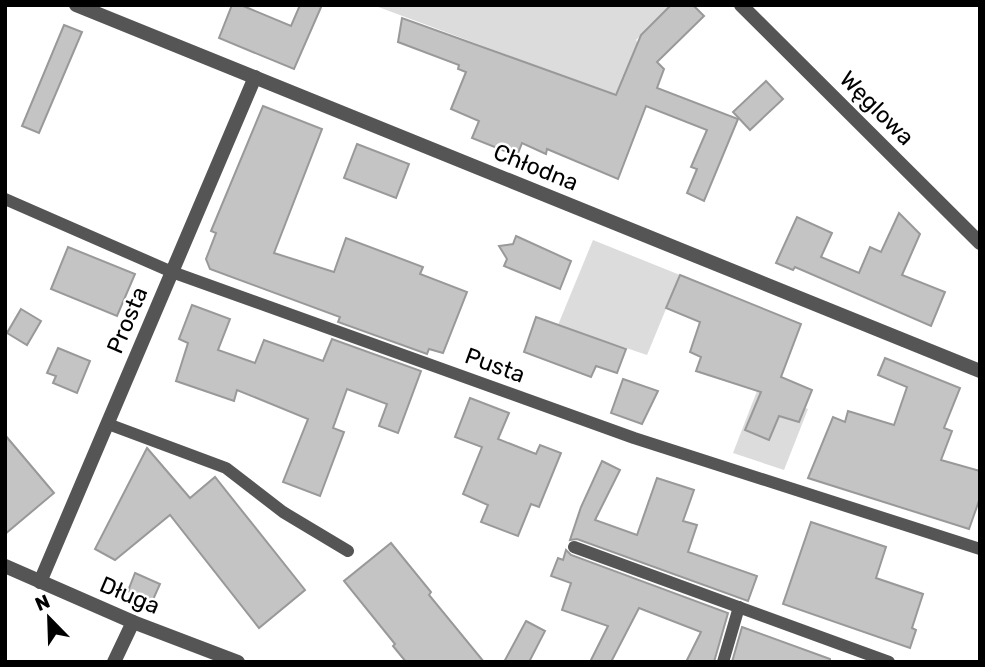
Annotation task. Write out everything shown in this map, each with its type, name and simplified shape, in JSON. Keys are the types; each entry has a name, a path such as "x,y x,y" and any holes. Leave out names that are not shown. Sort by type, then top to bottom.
{"street":[{"name":"Chłodna","path":"76,5 979,370"},
{"name":"Węglowa","path":"741,5 980,243"},
{"name":"Prosta","path":"40,582 255,77"},
{"name":"Długa","path":"5,566 133,622 238,662"},
{"path":"114,662 133,622"}],"lane":[{"name":"Pusta","path":"5,199 172,272 634,438 980,548"},
{"path":"108,424 226,468 283,512 348,551"},
{"path":"574,547 889,662"},
{"path":"723,662 739,607"}],"shaded area":[{"path":"373,5 671,5 636,40 638,43 615,95"},
{"path":"593,240 680,275 647,355 558,325"},
{"path":"757,391 808,409 784,470 733,453"}],"building":[{"path":"232,5 241,5 291,26 300,5 322,5 294,69 219,38"},
{"path":"671,5 693,5 704,16 657,62 664,69 657,88 738,119 704,201 687,193 697,169 691,167 707,130 646,106 618,179 547,149 546,154 522,143 517,156 472,138 479,121 451,109 466,72 458,69 459,65 398,42 402,18 616,95 641,35"},
{"path":"64,25 82,32 39,133 22,126"},
{"path":"766,81 783,99 750,130 733,112"},
{"path":"263,106 322,129 274,253 334,272 346,238 423,267 420,274 467,292 443,353 429,349 427,354 338,322 340,317 210,269 206,259 216,233 211,231"},
{"path":"357,144 409,164 396,198 344,178"},
{"path":"899,213 920,234 902,275 945,292 931,326 795,267 793,270 776,263 797,217 832,233 821,257 859,273 870,247 881,252"},
{"path":"516,236 571,261 560,289 504,266 507,259 499,246 513,244"},
{"path":"68,247 135,274 117,316 51,289"},
{"path":"680,275 801,324 781,377 812,390 799,422 779,416 769,440 745,430 761,392 696,371 701,357 690,352 700,322 666,308"},
{"path":"192,305 230,319 218,350 255,363 264,340 323,361 332,339 421,371 398,433 379,426 387,404 347,389 333,428 344,432 320,496 283,482 308,419 237,390 234,401 176,381 188,343 179,339"},
{"path":"21,309 41,321 27,345 7,333"},
{"path":"536,317 626,349 617,373 596,366 591,377 524,352"},
{"path":"58,348 90,361 77,393 53,383 56,376 47,373"},
{"path":"885,358 960,388 944,428 952,431 941,460 980,471 980,498 969,529 808,478 833,417 845,422 848,411 894,425 907,387 878,375"},
{"path":"623,379 658,391 642,424 611,413"},
{"path":"470,398 509,413 498,439 536,454 540,445 561,453 539,507 531,504 518,536 481,522 488,505 463,494 482,447 455,437"},
{"path":"5,435 54,493 5,534"},
{"path":"147,448 190,498 215,477 305,590 259,628 170,515 115,560 95,549"},
{"path":"602,461 620,470 595,520 637,535 657,478 694,490 683,521 697,525 688,552 757,576 748,601 577,539 570,540 581,507"},
{"path":"811,522 886,547 876,578 923,594 912,628 916,630 910,648 783,604"},
{"path":"391,543 484,662 406,662 393,646 395,644 344,581"},
{"path":"566,550 571,555 728,613 714,662 686,662 701,632 639,608 611,662 590,662 608,626 562,610 571,583 551,576 558,558 563,560"},
{"path":"135,573 160,584 152,602 128,591"},
{"path":"526,621 545,631 529,662 504,662"},
{"path":"742,627 830,659 830,662 732,662"}]}
